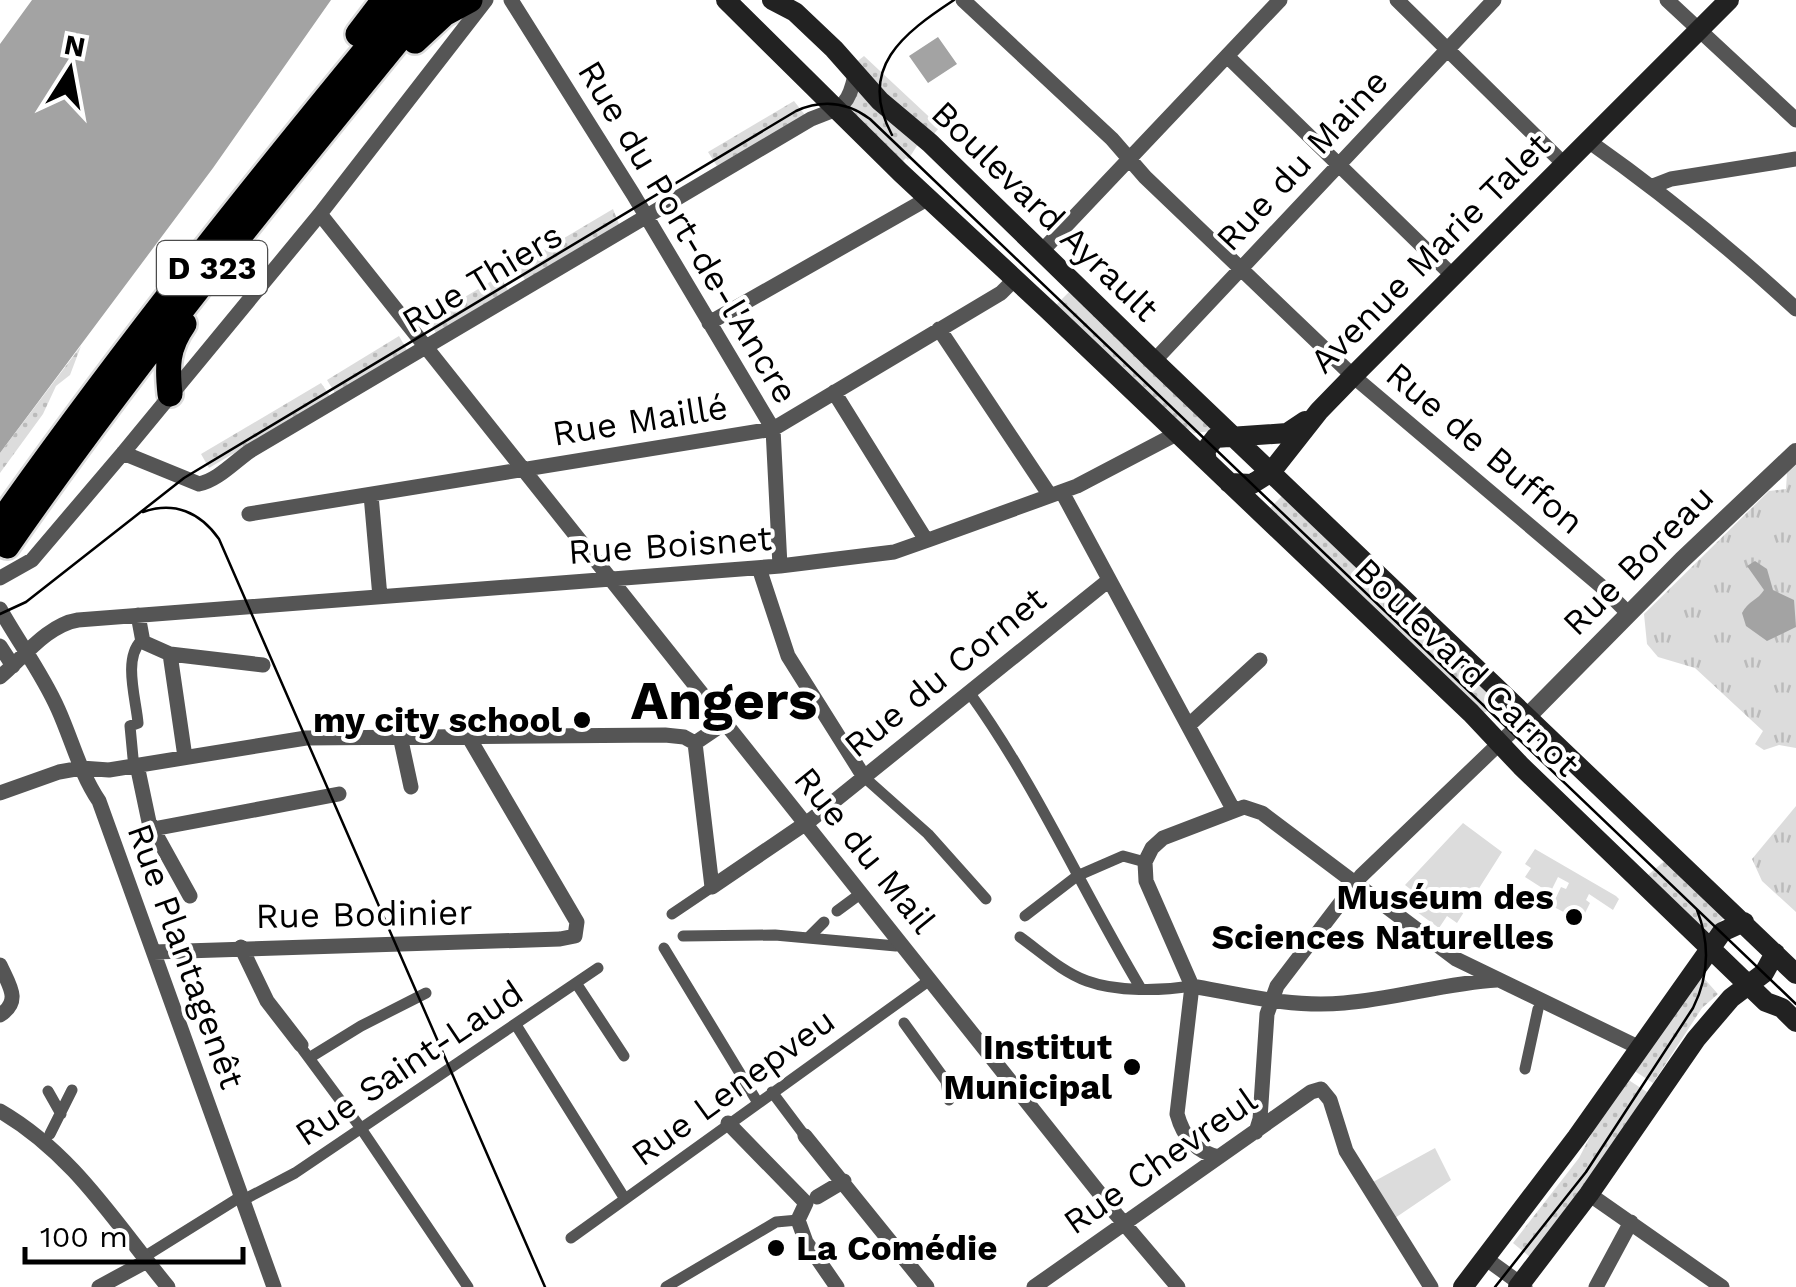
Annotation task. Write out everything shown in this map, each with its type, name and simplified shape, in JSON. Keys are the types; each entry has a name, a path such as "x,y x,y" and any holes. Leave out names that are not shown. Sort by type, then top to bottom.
{"highway":[{"path":"273,162 300,110 384,0"},
{"name":"D 323","path":"4,534 84,434 273,162 407,0"},
{"name":"D 323","path":"211,254 326,128 430,0"},
{"path":"326,128 372,90 432,24 470,0"},
{"path":"170,394 166,363 172,340 196,305 211,254"},
{"path":"0,496 141,311 211,254"}],"main road":[{"name":"Boulevard Ayrault","path":"726,0 927,198 1178,434"},
{"name":"Boulevard Ayrault","path":"772,0 794,12 834,48 855,75 1271,472"},
{"name":"Avenue Marie Talet","path":"1271,472 1353,376 1728,0"},
{"name":"Avenue Marie Talet","path":"1208,452 1215,438 1287,433 1320,411"},
{"name":"Boulevard Carnot","path":"1178,434 1208,452 1230,483 1471,713 1499,745 1716,947 1766,1002 1782,1008 1796,1022"},
{"name":"Boulevard Carnot","path":"1271,472 1796,974"},
{"path":"1230,483 1252,484 1271,472"},
{"path":"1686,922 1693,944 1694,970"},
{"path":"1463,1287 1578,1136 1694,970 1716,947 1727,928 1744,922"},
{"path":"1521,1286 1696,1039 1721,1008 1764,973 1775,953"}],"street":[{"path":"0,578 32,560 123,454 320,214 486,0"},
{"name":"Rue du Port-de-l'Ancre","path":"511,0 773,429 780,566"},
{"name":"Rue de Buffon","path":"963,0 1353,376 1629,614"},
{"path":"1042,251 1280,0"},
{"path":"1396,0 1564,164"},
{"name":"Rue du Maine","path":"1154,362 1494,0"},
{"path":"1667,0 1796,120"},
{"path":"1227,56 1452,275"},
{"path":"838,111 849,98 855,75"},
{"name":"Rue Thiers","path":"123,454 205,484 224,467 645,216 811,120 838,111"},
{"path":"1587,140 1654,186 1670,204 1744,260 1796,309"},
{"path":"1654,186 1671,178 1796,159"},
{"path":"709,323 927,198"},
{"name":"Rue du Mail","path":"320,214 1178,1287"},
{"name":"Rue Maillé","path":"242,515 773,429 1001,293 1014,280"},
{"path":"939,329 1056,493 1109,580 1232,809"},
{"path":"834,392 926,540"},
{"name":"Rue Boisnet","path":"6,672 68,622 759,568 894,552 1109,472 1178,434"},
{"name":"Rue Boreau","path":"1528,716 1796,452"},
{"path":"370,495 380,598"},
{"path":"759,568 788,656 864,776 928,834 986,899"},
{"name":"Rue du Cornet","path":"672,914 805,824 1109,580"},
{"name":"Rue Plantagenêt","path":"0,608 64,721 80,768 99,801 274,1287"},
{"path":"138,615 142,640"},
{"path":"142,640 170,654 263,665"},
{"path":"142,640 136,645 132,664 138,723 130,726 135,762 153,829 190,896"},
{"path":"0,646 6,672"},
{"path":"170,654 185,757"},
{"path":"1189,726 1260,660"},
{"path":"971,695 1026,777 1076,876 1140,988"},
{"path":"1256,1132 1270,998 1355,884 1528,716"},
{"path":"695,743 726,722"},
{"path":"0,793 80,768 100,772 135,762 306,738 664,735 684,736 695,743"},
{"path":"400,736 411,787"},
{"name":"Rue Bodinier","path":"154,952 576,936 577,922 468,736"},
{"path":"695,743 712,888"},
{"path":"153,829 339,794"},
{"path":"1219,1157 1194,1145 1181,1128 1177,1114 1192,986 1146,881 1145,862 1163,838 1232,809 1244,807 1262,813 1456,959 1640,1048"},
{"path":"1025,916 1076,876 1123,856 1145,862"},
{"path":"837,912 856,897"},
{"path":"808,938 824,922"},
{"path":"683,936 775,935 896,946"},
{"path":"1020,936 1056,964 1090,982 1140,988 1192,986 1286,1004 1342,1004 1501,980"},
{"path":"240,947 267,1001 360,1127 468,1287"},
{"path":"664,948 758,1103"},
{"path":"1445,988 1456,959"},
{"path":"0,965 14,1001 0,1015"},
{"name":"Rue Saint-Laud","path":"145,1259 242,1198 295,1173 598,968"},
{"name":"Rue Lenepveu","path":"571,1238 772,1092 898,1015 928,982"},
{"path":"576,983 624,1056"},
{"path":"304,1051 426,994"},
{"path":"1526,1069 1538,1009"},
{"path":"898,1015 946,1081 949,1100"},
{"path":"516,1025 625,1198"},
{"path":"48,1090 61,1114"},
{"path":"50,1134 72,1090"},
{"name":"Rue Chevreul","path":"1034,1287 1311,1092 1322,1090 1330,1100 1346,1150 1431,1287"},
{"path":"772,1092 927,1287"},
{"path":"0,1111 60,1153 94,1189 168,1287"},
{"path":"728,1123 811,1201"},
{"path":"798,1220 811,1201 844,1181"},
{"path":"1589,1194 1722,1287"},
{"path":"798,1220 816,1260 836,1287"},
{"path":"666,1287 776,1222 798,1220"},
{"path":"1596,1287 1631,1222"},
{"path":"1484,1258 1521,1286"},
{"path":"99,1287 145,1259"}],"green space":[{"path":"864,56 940,127 931,137 854,64"},
{"path":"858,89 918,144 908,160 902,162 848,108"},
{"path":"794,101 805,115 717,166 708,152"},
{"path":"613,209 619,224 525,280 517,266"},
{"path":"500,276 508,290 436,333 428,319"},
{"path":"1070,291 1212,426 1212,431 1188,432 1056,305"},
{"path":"399,336 407,350 335,393 327,380"},
{"path":"81,346 70,375 56,386 43,414 0,473 0,453"},
{"path":"321,383 330,396 209,468 201,454"},
{"path":"1796,465 1796,748 1779,745 1764,750 1755,744 1763,731 1695,668 1658,657 1647,644 1644,614 1769,491 1786,489 1787,473"},
{"path":"1286,497 1496,698 1486,712 1482,713 1269,509"},
{"path":"1796,806 1796,912 1762,881 1752,859"},
{"path":"1463,823 1502,852 1457,923 1447,916 1439,928 1406,904 1414,892 1405,885"},
{"path":"1535,849 1616,896 1619,899 1613,910 1589,894 1586,900 1590,903 1581,921 1552,906 1561,887 1566,889 1569,883 1558,877 1550,893 1525,877 1531,868 1525,864"},
{"path":"1668,858 1729,913 1708,933 1648,875"},
{"path":"1701,975 1718,994 1702,1008 1653,1083 1633,1070"},
{"path":"1627,1079 1647,1092 1612,1147 1530,1257 1513,1243 1579,1158"},
{"path":"1435,1148 1451,1180 1395,1218 1373,1182"}],"shaded area":[{"path":"32,0 331,0 213,168 0,453 0,44"},
{"path":"938,37 957,64 928,83 909,56"},
{"path":"1755,561 1767,569 1773,590 1794,600 1796,627 1767,641 1746,626 1742,613 1764,590 1747,566"}],"tram line":[{"path":"892,135 882,111 879,90 883,72 903,40 954,0"},
{"path":"0,614 26,602 184,478 796,111 825,104 844,106 870,119 1796,1004"},
{"path":"143,512 165,508 186,511 219,539 545,1287"},
{"path":"1495,1287 1586,1172 1693,1008 1706,959 1697,910"}],"place":[{"name":"my city school","path":"582,720"},
{"name":"Muséum des Sciences Naturelles","path":"1574,917"},
{"name":"Institut Municipal","path":"1132,1067"},
{"name":"La Comédie","path":"776,1248"}],"district":[{"name":"Angers","path":"724,700"}]}
